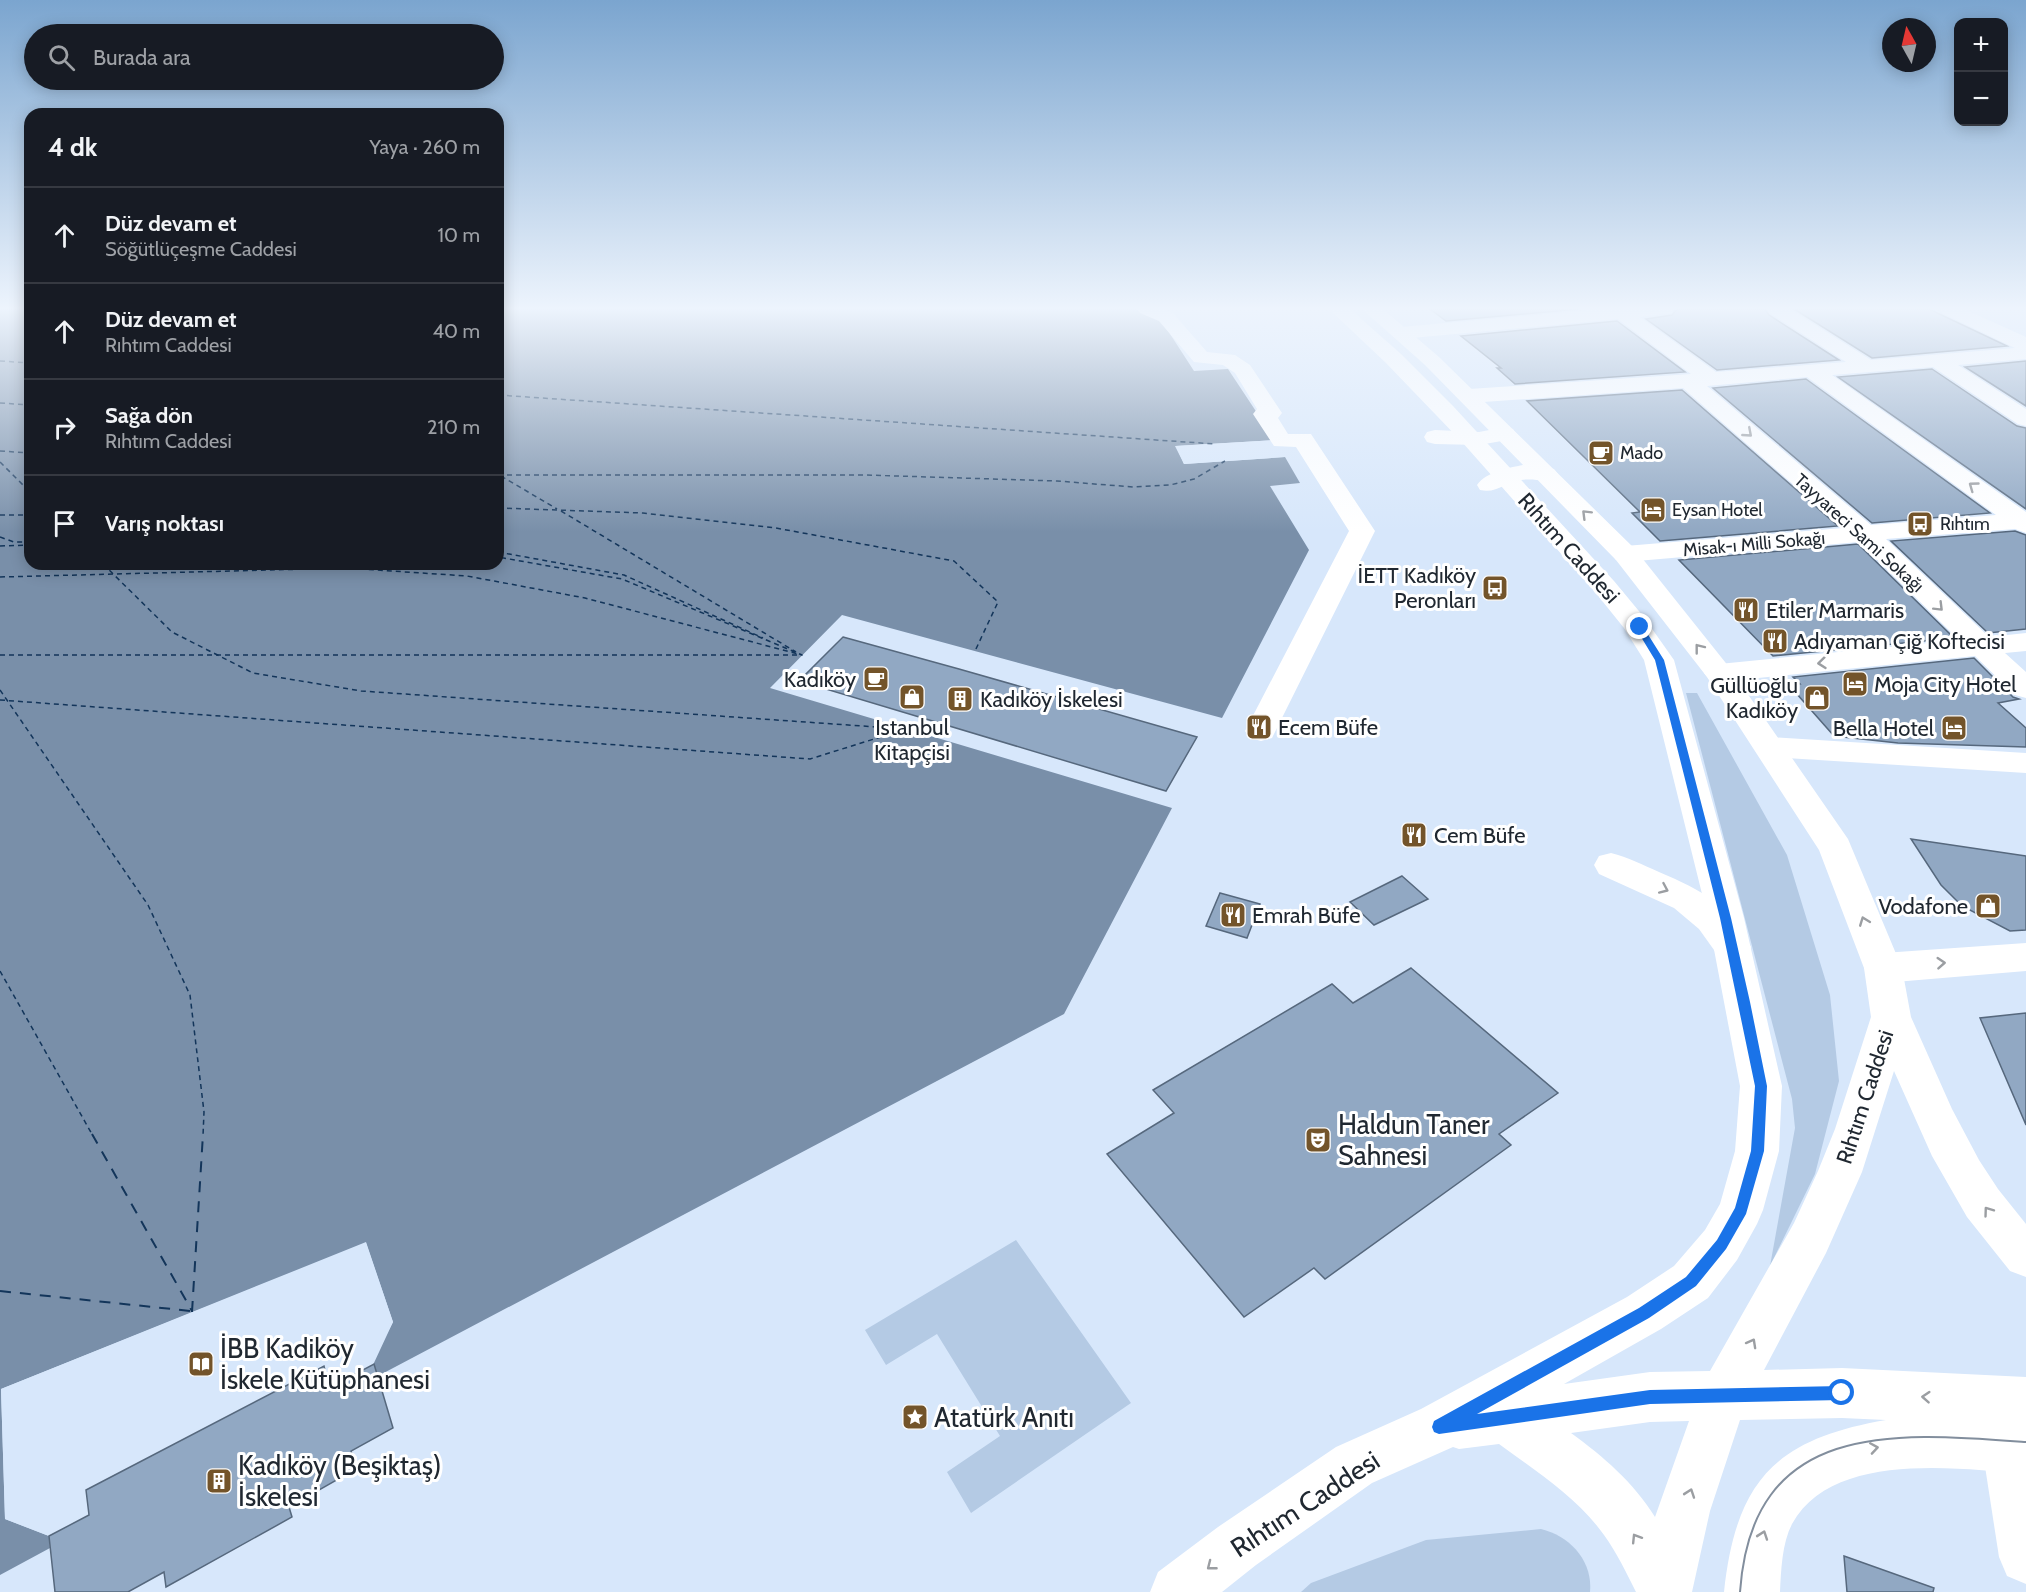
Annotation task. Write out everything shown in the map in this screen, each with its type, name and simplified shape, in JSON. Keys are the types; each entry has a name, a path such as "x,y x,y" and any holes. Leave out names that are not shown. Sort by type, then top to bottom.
{"street":[{"path":"1252,383 1271,413 1264,414 1282,441 1303,439 1362,531 1261,731"},
{"name":"Rıhtım Caddesi","path":"1178,1592 1237,1546 1354,1465 1439,1427 1644,1313 1691,1282 1721,1245 1741,1210 1757,1151 1761,1086 1732,947 1659,660 1640,627 1496,480 1471,440 1419,383"},
{"name":"Rıhtım Caddesi","path":"1455,383 1626,554 1719,673 1836,848 1883,968 1891,1017 1840,1172 1810,1238 1724,1394 1683,1511 1664,1591"},
{"path":"1469,396 1652,383"},
{"name":"Tayyareci Sami Sokağı","path":"1704,383 1867,535 1980,647 2026,689"},
{"path":"1829,383 2024,522"},
{"path":"1972,383 2026,419"},
{"path":"1435,437 1471,440 1506,434"},
{"path":"1496,480 1528,471 1546,474"},
{"name":"Misak-ı Milli Sokağı","path":"1626,554 2024,522"},
{"path":"1719,673 2026,642"},
{"path":"1770,747 1870,759 2026,763"},
{"path":"1611,865 1687,899 1712,919 1732,947"},
{"path":"1883,968 2026,957"},
{"path":"1891,1017 1964,1174 1988,1211 2026,1256"},
{"path":"1724,1394 1842,1393 2022,1437"},
{"name":"Rıhtım Caddesi","path":"1439,1427 1650,1397 1724,1394"},
{"path":"1505,1417 1587,1477 1617,1508 1639,1541 1664,1591"},
{"path":"1752,1592 1754,1558 1773,1505 1793,1481 1818,1463 1853,1452 1906,1445 2022,1437"},
{"path":"2022,1437 2026,1557"}],"shaded area":[{"path":"0,383 24,383 24,570 504,570 504,383 1237,383 1275,440 1176,446 1184,464 1285,457 1300,483 1270,486 1309,550 1222,718 842,615 770,688 1172,808 1064,1014 378,1376 373,1365 393,1322 366,1243 1,1389 5,1519 49,1536 50,1548 0,1575"},
{"path":"1686,693 1697,693 1787,855 1830,995 1839,1081 1815,1174 1770,1266 1795,1128 1792,1099"},
{"path":"1016,1240 1131,1403 971,1513 947,1472 1000,1436 937,1334 886,1365 865,1330"},
{"path":"1541,1529 1561,1537 1577,1552 1588,1570 1590,1592 1301,1592 1311,1583 1426,1540"}],"pier":[{"path":"1275,440 1276,443 1180,449 1186,461 1284,454 1285,457 1184,464 1175,446"},
{"path":"366,1242 393,1322 370,1366 390,1322 364,1246 4,1391 8,1517 52,1535 49,1536 5,1519 1,1389"}],"building":[{"path":"1762,383 1812,383 1990,513 1872,523 1713,388"},
{"path":"1847,383 1953,383 2017,426 2026,428 2026,509"},
{"path":"1990,383 2026,383 2026,406"},
{"path":"1682,390 1838,526 1660,541 1632,513 1640,512 1527,401"},
{"path":"2015,531 2026,535 2026,629 1988,633 1891,541"},
{"path":"1858,544 1954,638 1773,656 1679,560"},
{"name":"Kadıköy İskelesi","path":"843,637 1197,737 1166,791 799,681"},
{"path":"1974,658 2013,697 2019,699 1998,703 2026,728 2026,747 1898,743 1834,736 1789,685 1800,684 1793,677"},
{"path":"1911,839 2026,856 2026,930 2010,931 1962,906 1941,885"},
{"path":"1402,876 1428,899 1374,925 1350,902"},
{"name":"Emrah Büfe","path":"1220,893 1260,904 1247,938 1206,926"},
{"name":"Haldun Taner Sahnesi","path":"1411,968 1558,1093 1499,1134 1511,1145 1325,1279 1314,1268 1244,1317 1107,1154 1174,1113 1153,1090 1332,984 1353,1003"},
{"path":"2026,1013 2026,1125 1980,1018"},
{"name":"Kadıköy (Beşiktaş) İskelesi","path":"374,1364 393,1428 351,1451 356,1469 289,1507 292,1517 166,1587 164,1572 128,1592 55,1592 49,1536 89,1515 86,1490 324,1366 329,1388"},
{"path":"1844,1556 1934,1588 1933,1592 1847,1592"}],"ferry route":[{"path":"504,395 1215,444"},
{"path":"0,403 24,405"},
{"path":"0,451 24,453"},
{"path":"504,475 865,475 1057,481 1133,487 1170,485 1194,479 1225,461"},
{"path":"0,462 24,486"},
{"path":"504,478 557,509"},
{"path":"504,508 643,513 776,528 954,561 998,602 975,651"},
{"path":"561,511 796,652"},
{"path":"0,515 24,515"},
{"path":"0,537 14,542 24,542"},
{"path":"0,546 24,545"},
{"path":"504,553 624,575 763,638"},
{"path":"376,570 467,576 585,598 802,655 622,579 504,558"},
{"path":"109,570 113,574"},
{"path":"113,574 269,570"},
{"path":"0,577 113,574"},
{"path":"113,574 172,632 217,655"},
{"path":"0,655 217,655"},
{"path":"7,701 810,759 906,729 361,691 253,673 217,655"},
{"path":"217,655 798,655"},
{"path":"0,690 7,701"},
{"path":"0,700 7,701"},
{"path":"7,701 148,905 190,995 204,1112 203,1136"},
{"path":"0,971 93,1136"},
{"path":"92,1134 192,1311"},
{"path":"192,1312 203,1134"},
{"path":"0,1291 191,1311"}],"tram line":[{"path":"1740,1592 1750,1535 1771,1494 1801,1466 1838,1448 1881,1439 1977,1438 2026,1442"}],"place":[{"name":"Mado","path":"1601,453"},
{"name":"Eysan Hotel","path":"1653,510"},
{"name":"Rıhtım","path":"1920,524"},
{"name":"İETT Kadıköy Peronları","path":"1495,588"},
{"name":"Etiler Marmaris","path":"1746,610"},
{"name":"Adıyaman Çiğ Koftecisi","path":"1775,641"},
{"name":"Kadıköy","path":"876,679"},
{"name":"Moja City Hotel","path":"1855,684"},
{"name":"Istanbul Kitapçisi","path":"912,697"},
{"name":"Güllüoğlu Kadıköy","path":"1817,698"},
{"name":"Kadıköy İskelesi","path":"960,699"},
{"name":"Ecem Büfe","path":"1259,727"},
{"name":"Bella Hotel","path":"1954,728"},
{"name":"Cem Büfe","path":"1414,835"},
{"name":"Vodafone","path":"1988,906"},
{"name":"Emrah Büfe","path":"1233,915"},
{"name":"Haldun Taner Sahnesi","path":"1318,1140"},
{"name":"İBB Kadiköy İskele Kütüphanesi","path":"201,1364"},
{"name":"Atatürk Anıtı","path":"915,1417"},
{"name":"Kadıköy (Beşiktaş) İskelesi","path":"219,1481"}],"route":[{"path":"1640,627 1659,660 1726,918 1745,1002 1761,1086 1757,1151 1741,1210 1721,1245 1691,1282 1644,1313 1439,1427 1650,1397 1842,1393"}]}
